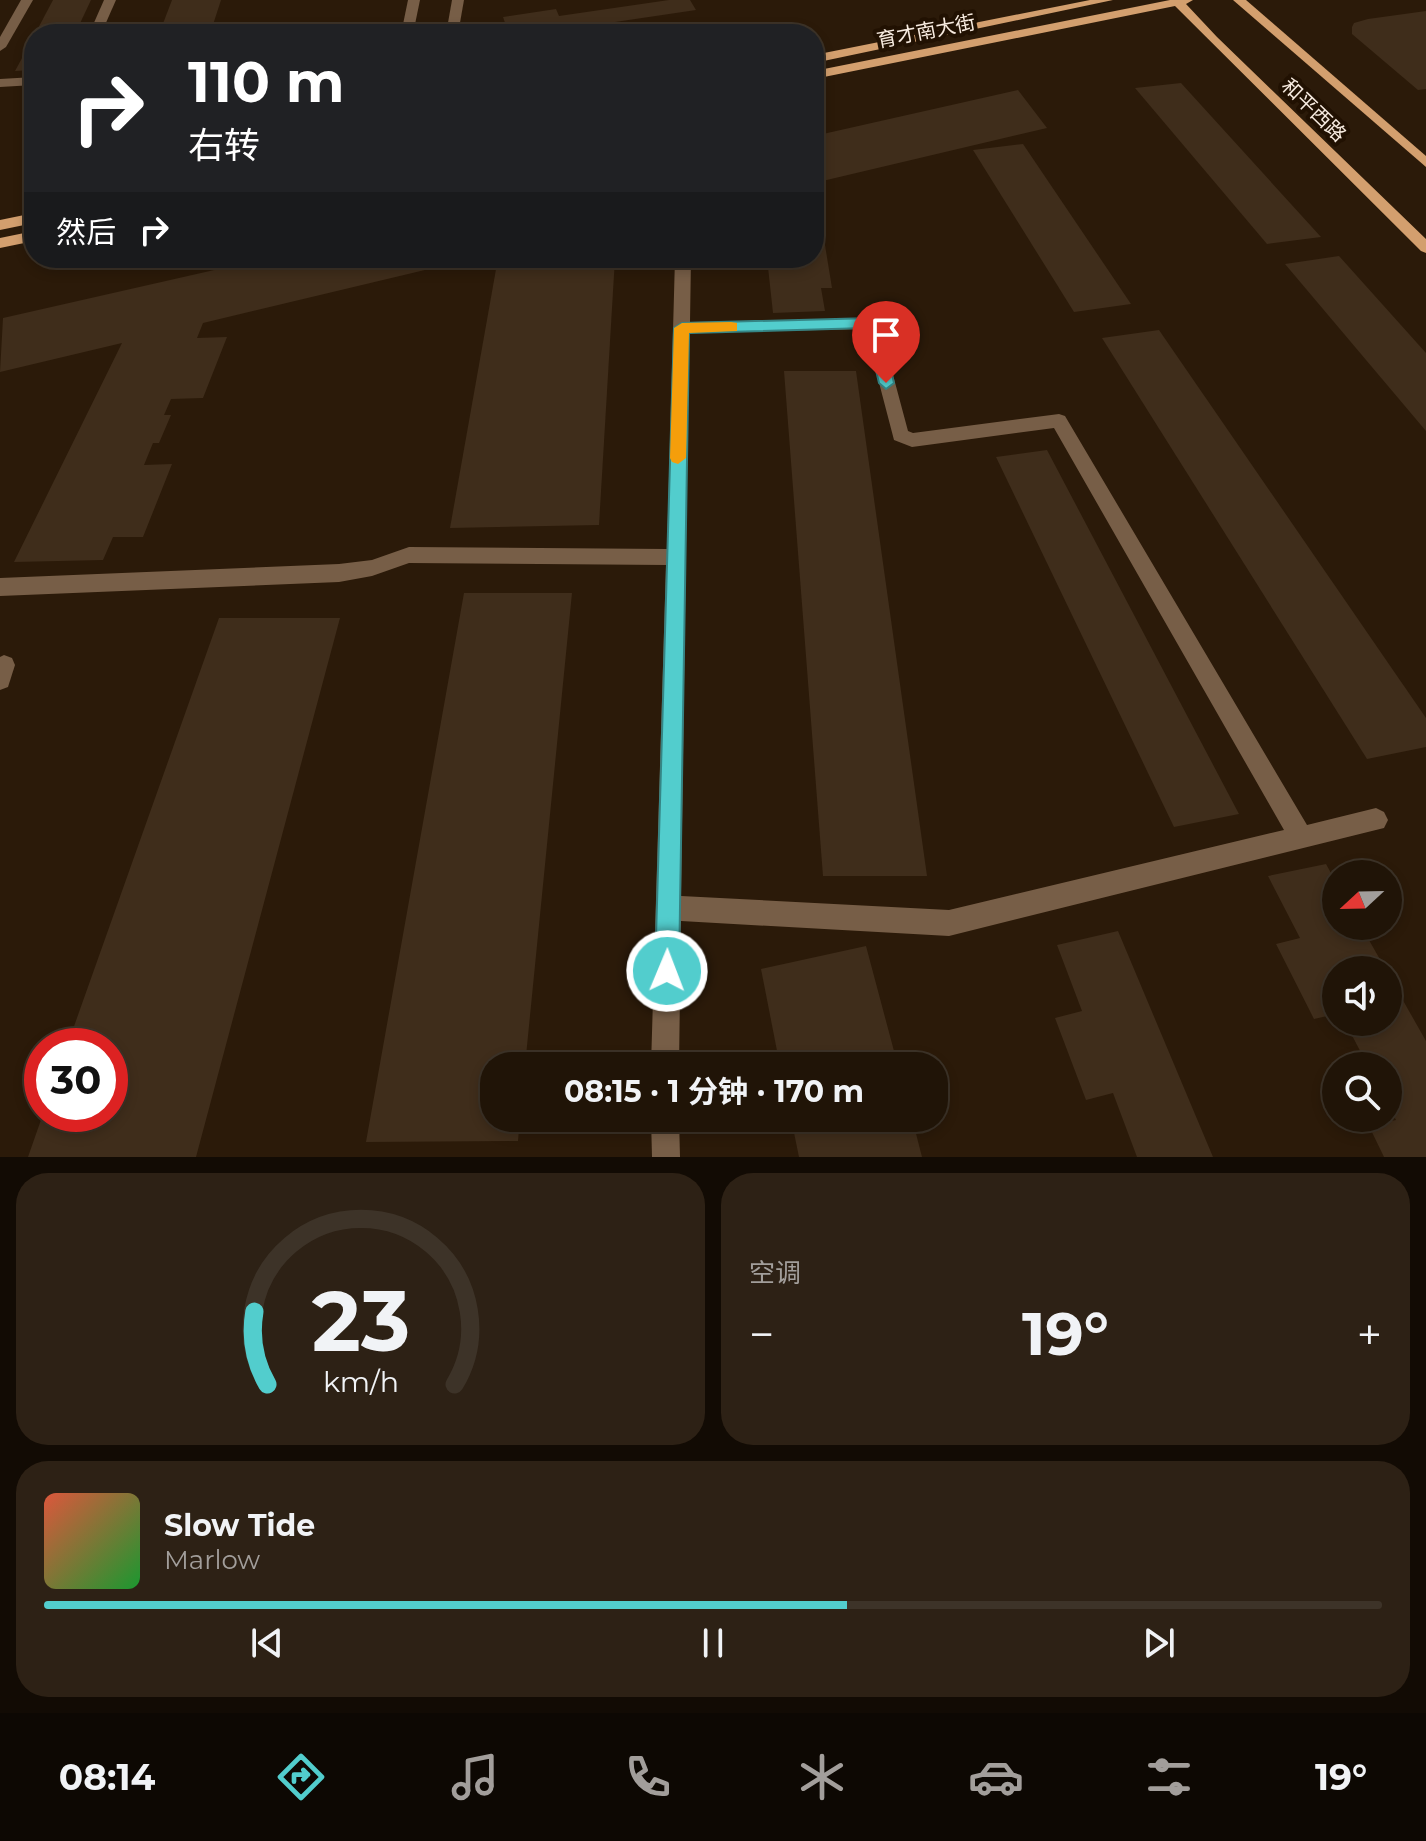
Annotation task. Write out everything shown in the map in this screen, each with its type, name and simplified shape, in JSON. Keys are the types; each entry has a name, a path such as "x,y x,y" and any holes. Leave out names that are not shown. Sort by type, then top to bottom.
{"main road":[{"name":"育才南大街","path":"824,57 1107,0"},
{"name":"和平西路","path":"1239,0 1426,163"},
{"name":"育才南大街","path":"824,73 1180,1"},
{"name":"和平西路","path":"1180,1 1426,248"},
{"path":"0,225 24,220"},
{"path":"0,243 24,238"}],"street":[{"path":"0,47 27,0"},
{"path":"99,24 110,0"},
{"path":"409,24 414,0"},
{"path":"454,24 458,0"},
{"path":"0,83 24,82"},
{"path":"665,1052 683,268"},
{"path":"682,328 872,323 900,435 912,440 1059,421 1302,838"},
{"path":"0,587 339,573 372,568 409,555 676,557"},
{"path":"668,908 949,923 1376,820"},
{"path":"665,1132 666,1157"}],"building":[{"path":"53,0 91,0 80,24 40,24"},
{"path":"172,0 221,0 213,24 163,24"},
{"path":"669,0 690,0 696,10 602,24 505,24 503,17 556,9 559,16"},
{"path":"1426,11 1426,89 1418,90 1352,34 1352,27 1354,23 1368,19"},
{"path":"24,54 24,71 15,71"},
{"path":"1181,83 1321,237 1267,244 1135,88"},
{"path":"1018,90 1047,128 824,181 824,134"},
{"path":"1023,144 1131,304 1074,312 973,150"},
{"path":"824,239 832,288 821,288 825,311 773,313 768,268 824,268"},
{"path":"1339,256 1426,353 1426,431 1285,264"},
{"path":"223,268 433,268 203,323 197,338 227,337 203,398 171,399 164,415 171,415 159,443 153,443 144,465 172,464 143,537 113,537 103,560 14,562 122,343 0,372 3,318"},
{"path":"496,268 614,268 599,525 450,528"},
{"path":"1159,330 1426,718 1426,747 1367,759 1102,338"},
{"path":"784,371 856,371 927,876 823,876"},
{"path":"1047,450 1239,814 1174,827 996,457"},
{"path":"464,593 572,593 526,1052 480,1052 480,1132 519,1132 518,1141 366,1142"},
{"path":"219,618 340,618 196,1157 28,1157 37,1132 128,1132 128,1028 73,1028"},
{"path":"1322,865 1322,940 1369,940 1378,956 1322,956 1322,1017 1314,1019 1276,944 1300,938 1268,876"},
{"path":"1118,931 1213,1157 1137,1157 1113,1093 1086,1100 1055,1018 1082,1011 1057,945"},
{"path":"866,946 894,1052 777,1052 761,969"},
{"path":"1402,999 1426,1041 1426,1157 1384,1157 1372,1132 1402,1132 1402,1052 1361,1052 1352,1036 1402,1036"},
{"path":"794,1132 916,1132 922,1157 799,1157"}],"slow traffic":[{"path":"678,458 682,328 731,327"}],"route":[{"path":"667,971 682,328 872,323 886,383"}]}
